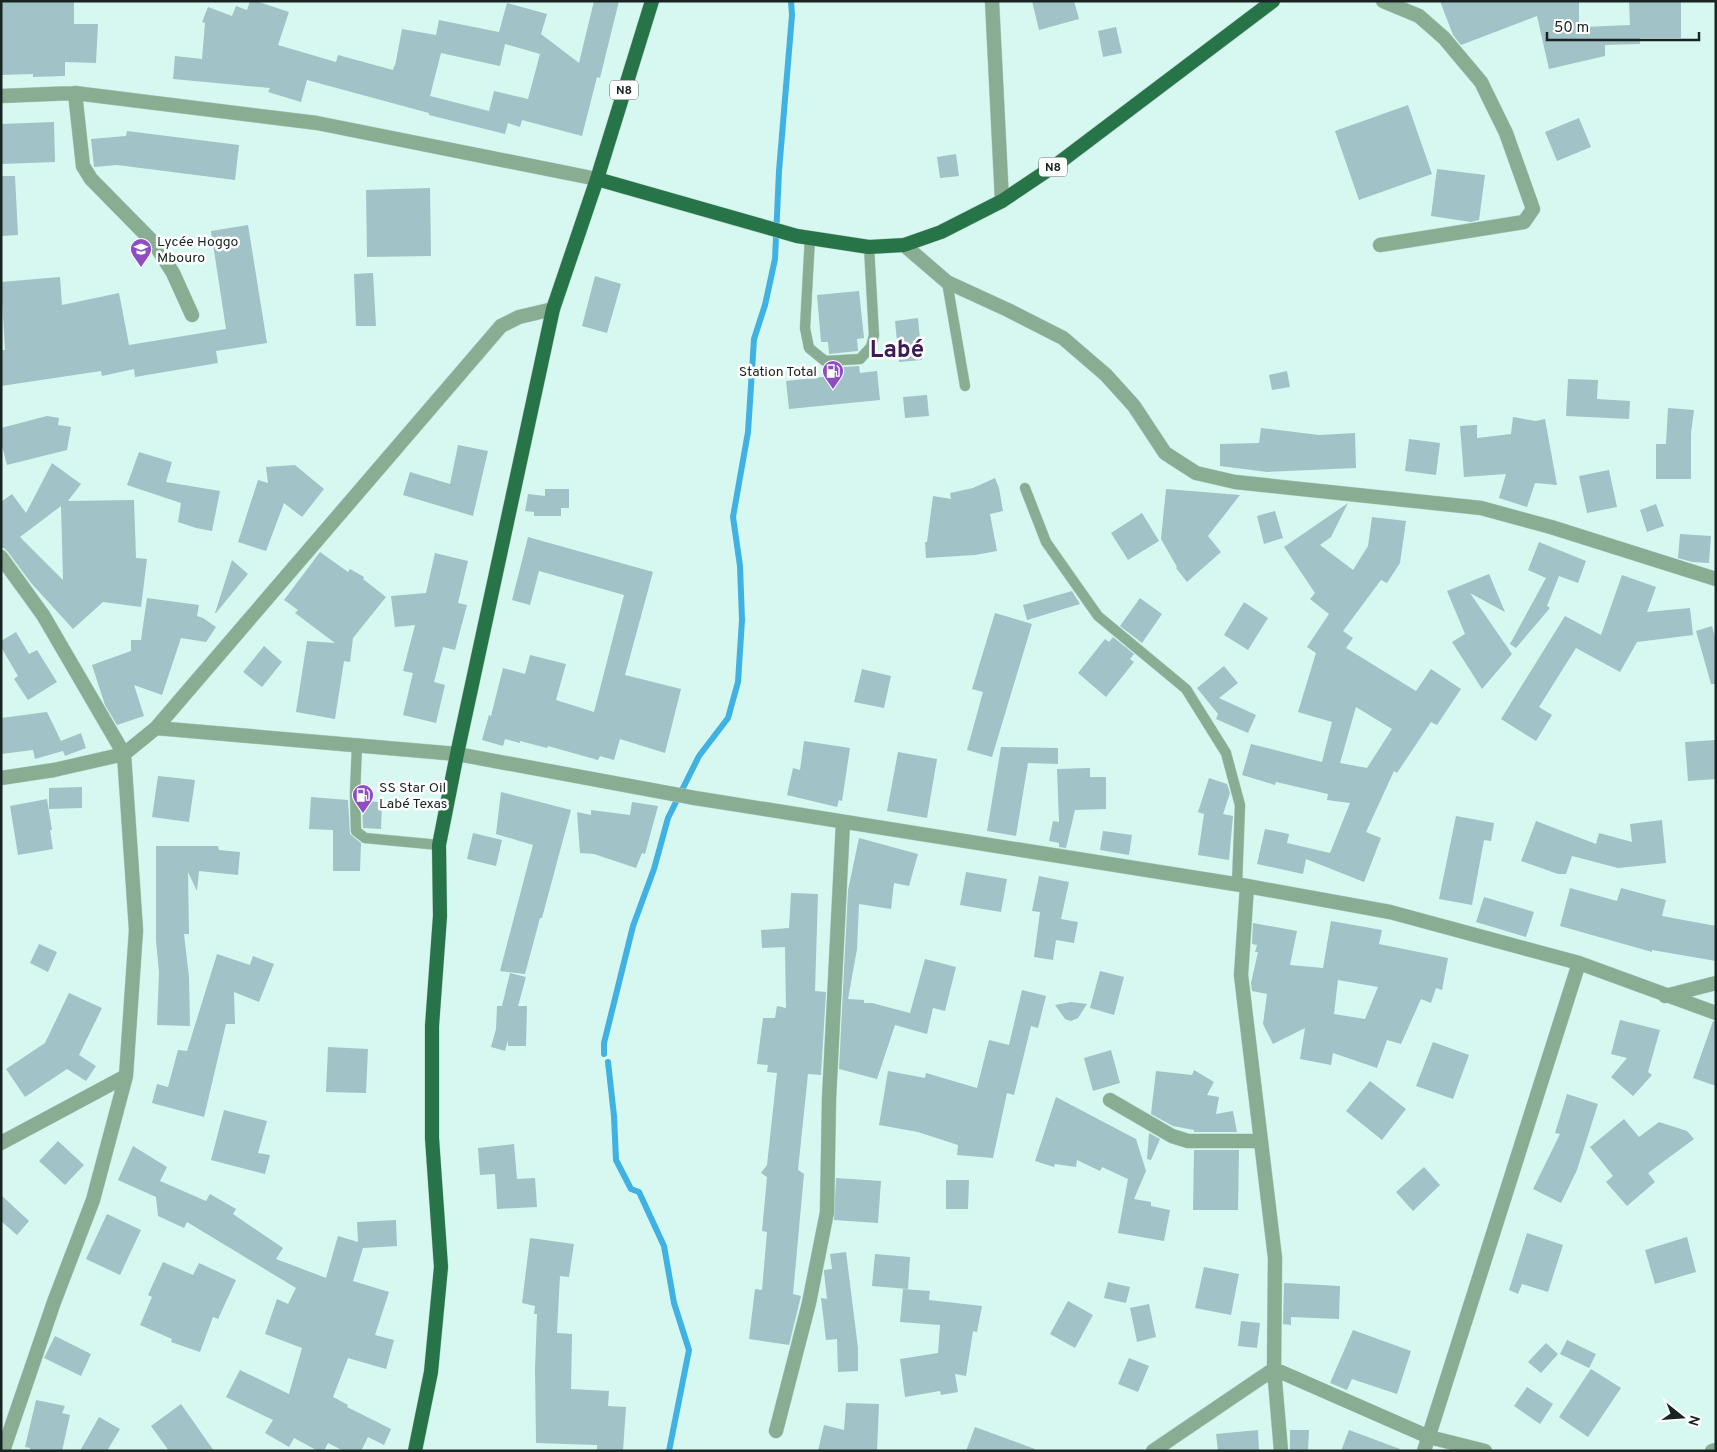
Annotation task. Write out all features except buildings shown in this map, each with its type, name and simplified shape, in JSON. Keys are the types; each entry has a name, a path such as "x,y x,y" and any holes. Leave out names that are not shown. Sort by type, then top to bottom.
{"main road":[{"name":"N8","path":"652,1 597,178 762,226 803,236 869,246 904,245 941,232 1002,201 1060,162 1273,1"},
{"path":"415,1451 431,1372 441,1267 432,1138 432,1026 440,916 439,845 553,309 597,178"}],"street":[{"path":"992,1 1002,201"},
{"path":"1380,245 1524,222 1533,209 1506,133 1480,82 1444,38 1419,16 1382,1"},
{"path":"1,96 75,93 317,123 597,178"},
{"path":"75,93 83,166 91,179 154,243 173,273 192,315"},
{"path":"904,245 947,282 1063,338 1106,374 1134,406 1165,452 1196,473 1235,482 1481,508 1551,527 1716,579"},
{"path":"1,778 54,770 124,754 156,728 501,326 519,317 553,309"},
{"path":"1,557 43,615 124,754 136,930 126,1076 93,1200 54,1302 3,1451"},
{"path":"156,728 457,754 695,798 1242,886 1390,912 1579,963 1716,1014"},
{"path":"776,1431 809,1303 827,1212 829,1099 843,822"},
{"path":"1242,886 1241,975 1275,1258 1274,1369 1281,1451"},
{"path":"1424,1451 1579,963"},
{"path":"1665,996 1716,983"},
{"path":"1,1143 126,1076"},
{"path":"1110,1100 1172,1136 1188,1141 1260,1141"},
{"path":"1274,1369 1429,1437 1485,1451"},
{"path":"1153,1451 1274,1369"}],"lane":[{"path":"803,236 804,328 810,348 825,361 860,359 871,347 874,335 869,246"},
{"path":"947,282 965,386"},
{"path":"1025,488 1046,542 1098,616 1186,689 1226,752 1240,805 1242,886"},
{"path":"357,745 356,831 364,838 439,845"}],"waterway":[{"path":"604,1054 604,1043 633,926 654,869 668,818 699,756 728,718 738,682 742,620 740,566 733,517 748,432 754,339 765,305 775,259 779,171 792,15 791,1"},
{"path":"608,1062 614,1116 616,1160 631,1189 639,1192 664,1246 674,1303 689,1350 669,1451"}],"place":[{"name":"Lycée Hoggo Mbouro","path":"141,268"},
{"name":"Station Total","path":"833,390"},
{"name":"SS Star Oil Labé Texas","path":"363,814"}],"district":[{"name":"Labé","path":"897,349"}]}
